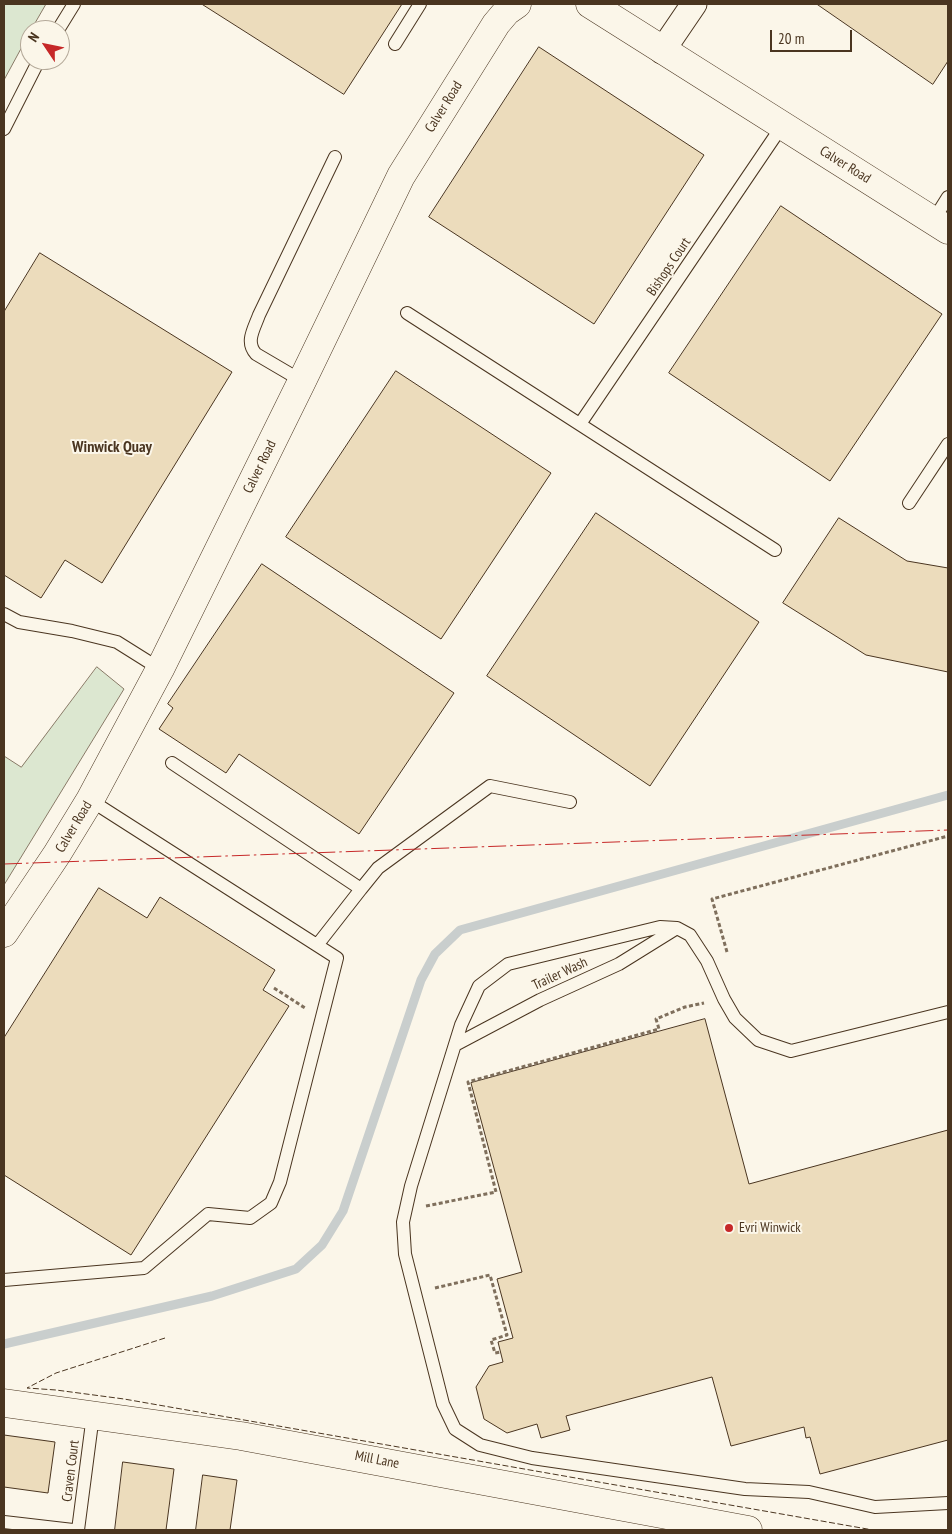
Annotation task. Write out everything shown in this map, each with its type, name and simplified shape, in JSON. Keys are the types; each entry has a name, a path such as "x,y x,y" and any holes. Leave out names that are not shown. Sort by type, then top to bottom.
{"street":[{"name":"Calver Road","path":"4,933 57,854 90,800 160,669 402,176 496,24 507,11 517,4"},
{"name":"Calver Road","path":"590,4 941,225"},
{"path":"662,51 694,4"},
{"name":"Mill Lane","path":"4,1403 241,1436 748,1530"}],"lane":[{"path":"64,20 74,4"},
{"path":"395,44 420,4"},
{"path":"4,129 34,70"},
{"name":"Bishops Court","path":"580,424 782,126"},
{"path":"302,381 256,354 251,348 250,341 259,316 335,157"},
{"path":"941,225 948,198"},
{"path":"407,313 775,550"},
{"path":"910,503 948,444"},
{"path":"4,614 19,622 72,631 117,642 160,669"},
{"path":"172,763 361,889"},
{"path":"318,944 378,868 490,786 570,802"},
{"path":"4,1280 144,1268 208,1214 250,1218 271,1203 280,1182 337,958 318,944 90,800"},
{"path":"948,1012 792,1051 758,1040 735,1018 707,961 690,935 677,928 660,927 508,964 479,986 461,1025 411,1186 403,1222 404,1254 443,1404 455,1429 480,1445 532,1458 745,1489 809,1492 875,1507 948,1503"},
{"name":"Trailer Wash","path":"455,1045 540,1000 619,964 677,928"},
{"name":"Craven Court","path":"78,1530 93,1415"},
{"path":"4,1522 73,1530"}],"path":[{"path":"728,957 712,899 948,836"},
{"path":"274,988 307,1009"},
{"path":"406,1210 496,1192 468,1082 659,1030 656,1019 685,1007 707,1003"},
{"path":"414,1293 490,1275 507,1335 491,1340 495,1353 501,1352"}],"green space":[{"path":"4,4 46,4 37,20 20,20 20,50 4,80"},
{"path":"97,667 124,689 4,885 4,756 21,767"}],"building":[{"path":"202,4 402,4 344,94"},
{"path":"817,4 948,4 948,61 933,84"},
{"path":"539,47 704,155 594,324 429,217"},
{"path":"781,206 942,314 830,481 669,373"},
{"path":"40,253 232,372 102,583 65,560 41,598 4,575 4,312"},
{"path":"396,371 551,473 441,639 286,537"},
{"path":"596,513 759,622 650,786 487,676"},
{"path":"839,518 907,561 948,568 948,672 866,655 783,603"},
{"path":"262,564 454,693 359,834 239,754 226,773 159,729 173,708 168,704"},
{"path":"99,888 147,918 160,897 275,970 263,990 289,1006 131,1255 4,1175 4,1038"},
{"name":"Evri Winwick","path":"705,1019 749,1184 948,1130 948,1440 820,1474 810,1437 806,1438 804,1427 731,1446 712,1377 566,1416 570,1430 541,1438 537,1424 507,1433 484,1419 476,1387 489,1366 503,1362 498,1342 513,1338 497,1279 522,1272 471,1083"},
{"path":"4,1435 55,1442 48,1493 4,1487"},
{"path":"123,1462 174,1469 166,1530 115,1530"},
{"path":"203,1475 237,1480 230,1530 196,1530"}],"waterway":[{"path":"4,1344 212,1296 296,1269 322,1245 343,1211 421,980 435,954 460,930 948,795"}],"fence":[{"path":"165,1338 56,1373 27,1388 124,1399 873,1530"}],"power":[{"path":"4,864 948,830"}],"place":[{"name":"Evri Winwick","path":"729,1228"}],"district":[{"name":"Winwick Quay","path":"112,447"}]}
